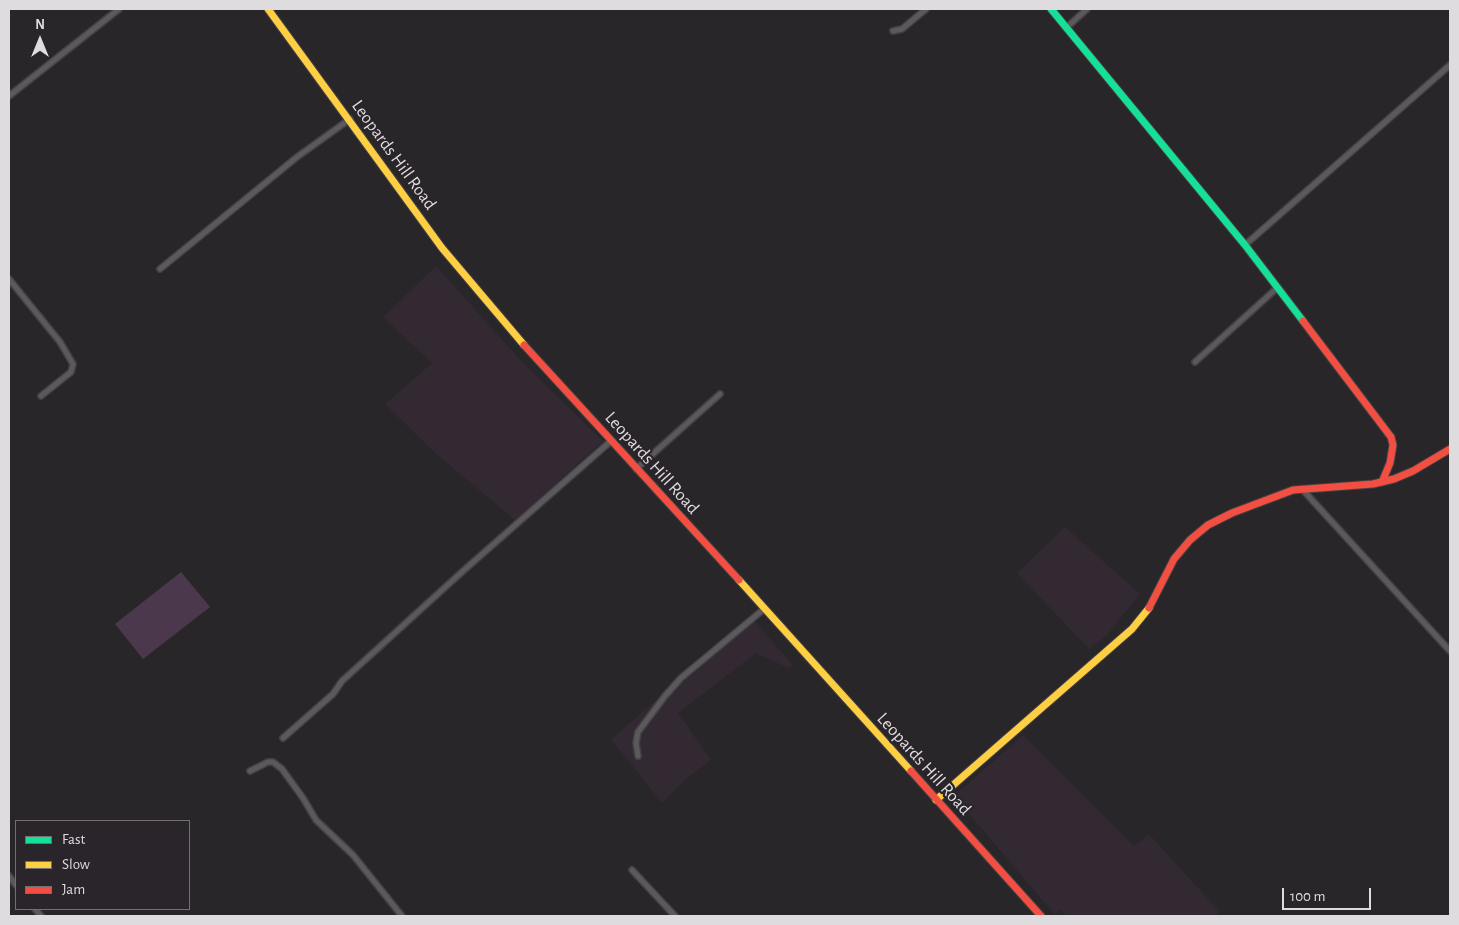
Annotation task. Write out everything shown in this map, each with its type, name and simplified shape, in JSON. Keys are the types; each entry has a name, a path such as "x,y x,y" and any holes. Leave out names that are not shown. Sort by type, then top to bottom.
{"street":[{"path":"9,96 119,9"},
{"name":"Leopards Hill Road","path":"268,9 461,272 506,326 1041,916"},
{"path":"893,31 902,29 926,9"},
{"path":"1051,9 1245,245 1392,437 1393,445 1390,463 1382,482"},
{"path":"1066,28 1087,9"},
{"path":"1245,245 1450,66"},
{"path":"160,269 297,157 350,119"},
{"path":"9,279 60,342 73,364 71,372 41,396"},
{"path":"1194,362 1277,288"},
{"path":"636,469 720,394"},
{"path":"283,738 333,694 342,681 462,571 612,441"},
{"path":"936,800 1132,629 1148,609 1174,559 1194,536 1208,526 1232,513 1302,489 1382,482 1406,474 1450,449"},
{"path":"1302,489 1450,651"},
{"path":"638,756 636,743 638,732 665,696 681,678 764,609"},
{"path":"250,771 268,762 273,762 282,769 316,820 353,855 402,916"},
{"path":"632,870 675,916"}],"shaded area":[{"path":"436,266 525,365 603,441 515,520 434,452 385,404 432,363 383,317"},
{"path":"1065,527 1140,594 1108,634 1089,649 1017,573"},
{"path":"181,572 210,607 143,659 115,624"},
{"path":"752,618 793,665 788,668 756,653 678,713 711,760 687,778 662,803 611,739"},
{"path":"1023,735 1134,846 1149,834 1220,912 1215,916 1067,916 1061,910 1055,915 954,796"}],"traffic: fast":[{"path":"1051,9 1245,245 1303,321"}],"traffic: slow":[{"path":"268,9 442,248 524,345"},
{"path":"739,580 911,771"},
{"path":"936,800 1132,629 1149,608"}],"traffic: jam":[{"path":"1303,321 1391,437 1393,445 1390,463 1382,482"},
{"path":"524,345 739,580"},
{"path":"1149,608 1174,559 1190,540 1208,525 1232,513 1293,490 1373,484 1394,479 1413,471 1450,449"},
{"path":"911,771 1041,916"}]}
